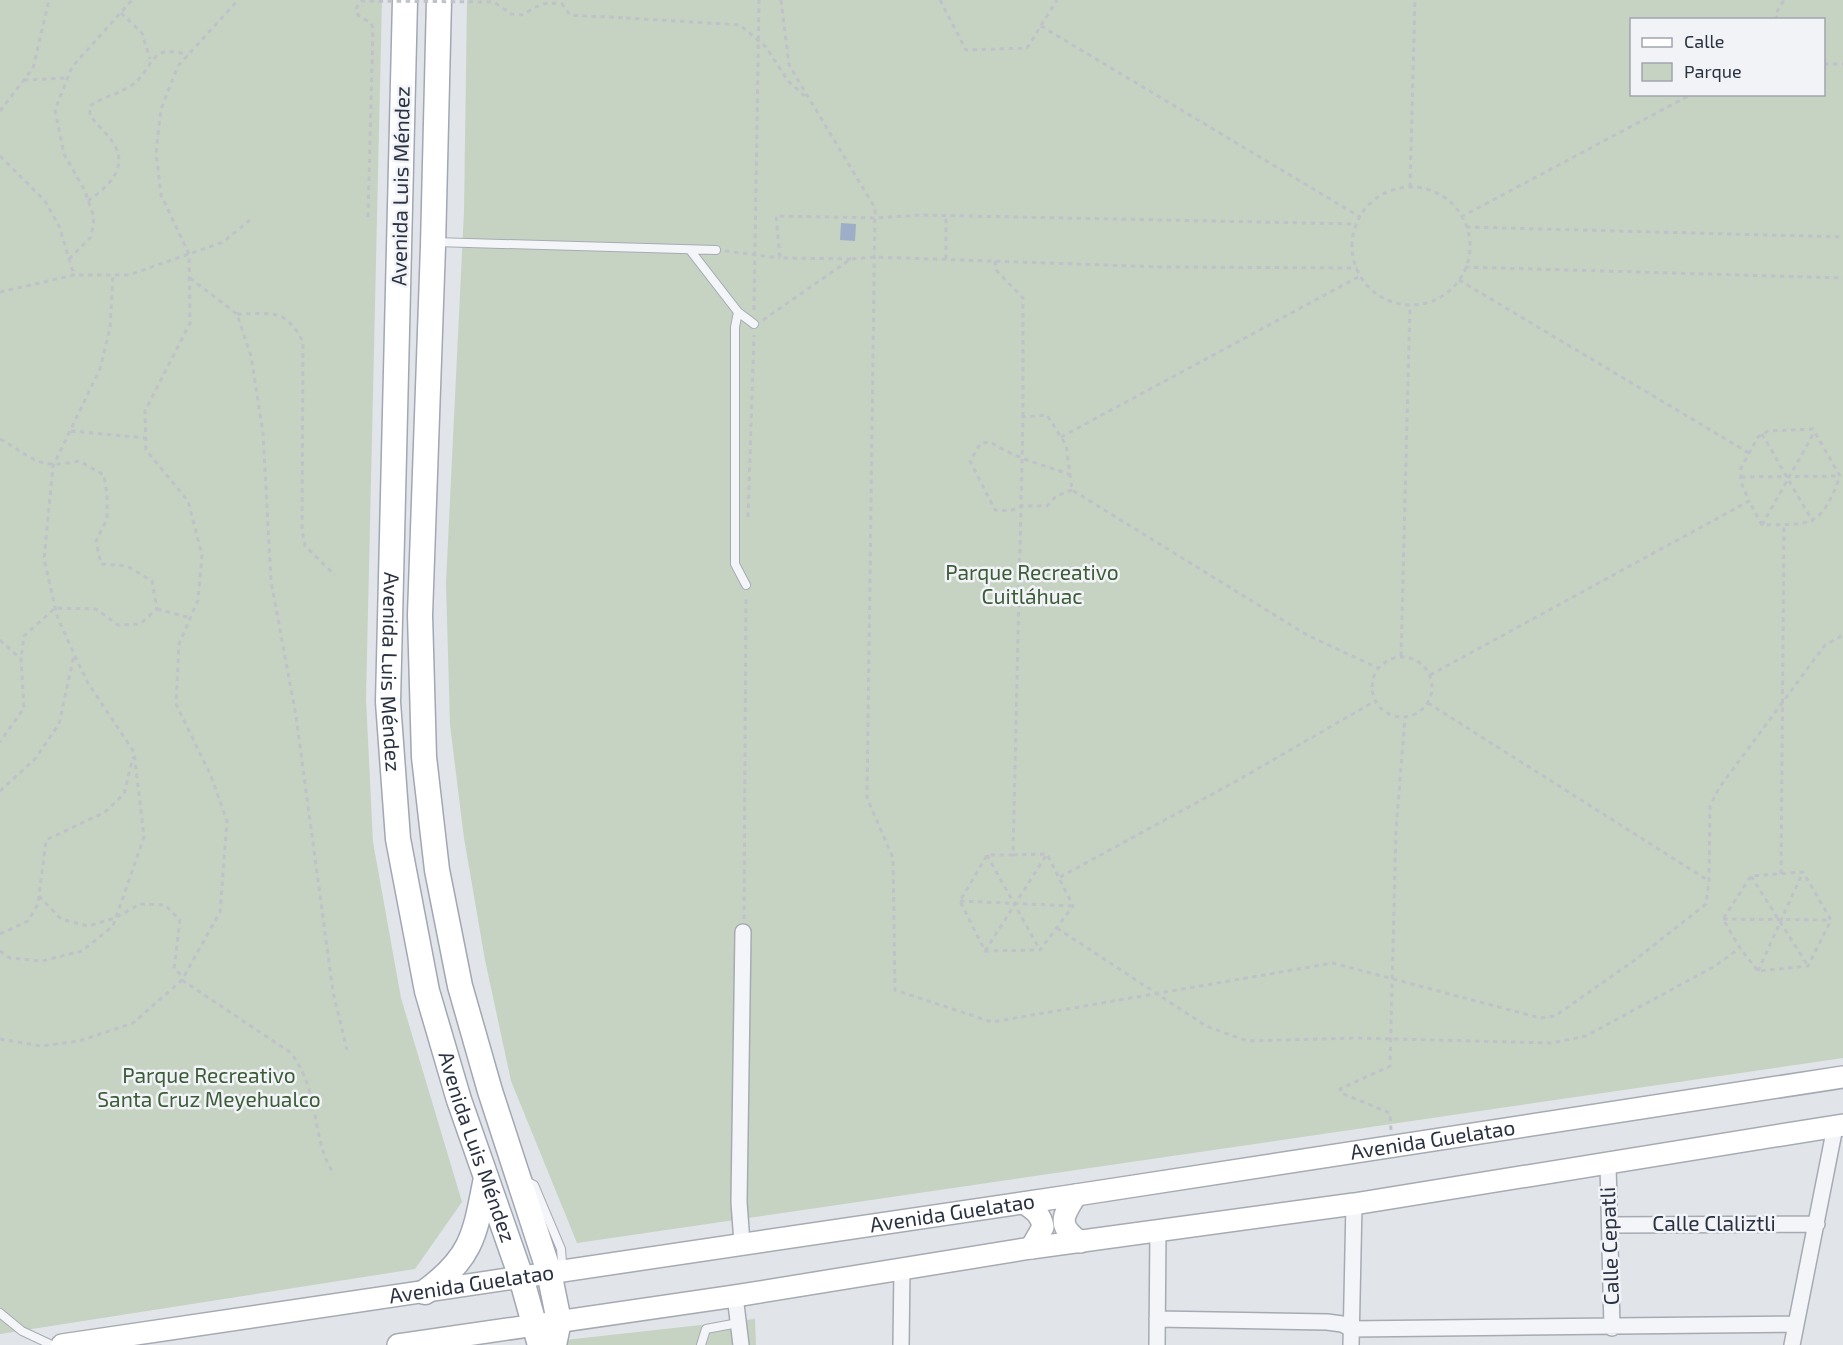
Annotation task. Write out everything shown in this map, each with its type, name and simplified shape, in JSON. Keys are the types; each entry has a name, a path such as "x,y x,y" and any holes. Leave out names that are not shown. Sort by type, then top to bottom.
{"main road":[{"name":"Avenida Luis Méndez","path":"405,0 388,702 398,839 426,992 537,1335"},
{"name":"Avenida Luis Méndez","path":"439,0 434,242 420,615 424,757 437,870 460,986 549,1272 559,1321"},
{"path":"398,286 432,288"},
{"path":"396,369 429,371"},
{"name":"Avenida Guelatao","path":"62,1345 1024,1203 1843,1077"},
{"path":"398,1345 537,1335 559,1321 735,1296 1031,1248 1354,1204 1839,1126"},
{"path":"425,1292 447,1276 467,1251 474,1236 486,1178"},
{"path":"1076,1195 1065,1214 1064,1224 1068,1233 1080,1242"},
{"path":"1024,1203 1042,1218 1043,1227 1031,1248"},
{"path":"554,1345 559,1321"}],"street":[{"path":"742,1243 739,1202 743,932"},
{"path":"1792,1345 1839,1126"},
{"name":"Calle Cepatli","path":"1608,1164 1612,1328"},
{"path":"1351,1345 1354,1204"},
{"name":"Calle Claliztli","path":"1610,1225 1817,1224"},
{"path":"1157,1345 1158,1231"},
{"path":"901,1345 902,1269"},
{"path":"735,1296 741,1345"},
{"path":"1157,1319 1327,1322 1342,1324 1351,1329 1612,1328 1796,1324"}],"lane":[{"path":"434,242 716,250"},
{"path":"690,250 738,312 754,324"},
{"path":"738,312 735,327 735,564 746,585"},
{"path":"0,1313 22,1331 52,1345"},
{"path":"701,1345 706,1329 738,1323"}],"path":[{"path":"0,111 33,68 50,0"},
{"path":"69,259 91,237 94,218 64,154 55,110 72,68 132,0"},
{"path":"0,1039 42,1047 79,1041 133,1023 183,979 220,912 227,821 211,776 176,704 179,644 198,600 202,555 188,501 146,450 145,411 190,323 189,254 161,195 156,152 161,109 178,66 238,0"},
{"path":"748,526 759,0"},
{"path":"781,0 789,65 875,207 867,798 893,858 895,990 992,1022 1333,963 1540,1018 1555,1016 1635,960 1706,904 1709,881 1710,806 1719,788 1825,645 1843,635"},
{"path":"940,0 966,50 1027,48 1058,0"},
{"path":"1410,187 1415,0"},
{"path":"1777,18 1775,15 1784,0"},
{"path":"368,217 373,28 370,22 361,20 357,14 357,7 361,1 494,2 511,14 522,15 538,3 550,2 562,4 570,15 740,25 759,41 788,81 811,102"},
{"path":"88,201 111,185 119,163 116,148 93,121 90,106 101,98 129,87 146,71 150,59 142,33 120,13"},
{"path":"1041,26 1360,217"},
{"path":"150,59 170,50 188,55"},
{"path":"1825,64 1843,64"},
{"path":"24,80 68,78"},
{"path":"1461,217 1688,96"},
{"path":"0,156 45,201 59,226 74,275"},
{"path":"1399,187 1410,187 1419,187 1438,193 1454,205 1466,227 1470,242 1465,267 1459,280 1445,294 1428,302 1410,305 1391,302 1375,292 1357,268 1352,243 1356,224 1365,208 1380,195 1399,187"},
{"path":"780,258 776,216 875,218 946,216 1356,224"},
{"path":"946,216 946,260"},
{"path":"0,291 74,275 129,275 223,242 250,220"},
{"path":"1466,227 1843,237"},
{"path":"716,250 780,258 874,257 1163,267 1357,268"},
{"path":"754,324 775,314 851,259"},
{"path":"995,261 996,270 1023,298 1023,417 1013,855"},
{"path":"1465,267 1843,278"},
{"path":"0,951 10,958 42,961 82,951 113,926 144,837 134,752 88,683 74,654 55,608 44,559 53,466 100,369 110,328 113,275"},
{"path":"1061,437 1361,275"},
{"path":"190,278 237,314 251,356 263,433 271,581 296,716 333,992 347,1050"},
{"path":"1459,280 1749,453"},
{"path":"1401,656 1410,305"},
{"path":"237,314 276,314 293,323 303,342 302,530 305,546 335,575"},
{"path":"1023,417 1047,415 1066,445 1072,490"},
{"path":"1813,429 1840,476 1834,492 1813,522 1762,525 1749,501 1741,477 1742,468 1749,453 1762,434 1779,430 1813,429"},
{"path":"71,430 146,438"},
{"path":"1762,525 1815,431"},
{"path":"1762,434 1813,522"},
{"path":"0,440 23,456 53,466 79,461 104,475 107,519 96,541 101,564 127,566 152,581 157,609"},
{"path":"1071,475 1022,456 1008,454 991,442 981,443 970,460 995,510 1010,511 1021,506 1047,506 1056,496 1072,490"},
{"path":"1741,477 1840,476"},
{"path":"1072,490 1307,635 1378,669"},
{"path":"1430,675 1749,501"},
{"path":"1781,874 1784,525"},
{"path":"743,932 746,585"},
{"path":"0,742 24,708 21,659 24,636 55,608 96,609 118,625 140,624 157,609"},
{"path":"157,609 190,618"},
{"path":"0,640 21,659"},
{"path":"0,791 35,759 59,724 74,654"},
{"path":"1401,656 1419,661 1430,675 1433,685 1428,703 1414,715 1405,718 1388,714 1375,701 1372,684 1378,669 1384,662 1401,656"},
{"path":"1060,877 1240,779 1375,701"},
{"path":"1428,703 1709,881"},
{"path":"1392,1146 1389,1113 1341,1093 1340,1089 1390,1066 1393,1039 1392,979 1396,830 1405,718"},
{"path":"0,933 28,921 38,904 46,840 105,812 124,794 134,752"},
{"path":"987,855 1047,854"},
{"path":"1047,854 1073,906"},
{"path":"985,951 1047,854"},
{"path":"987,855 1016,902 1040,950"},
{"path":"960,901 987,855"},
{"path":"1750,876 1803,872"},
{"path":"1758,971 1779,919 1803,872"},
{"path":"1803,872 1832,920"},
{"path":"1750,876 1808,966"},
{"path":"1723,919 1750,876"},
{"path":"39,896 61,919 88,926 115,918 140,904 165,905 180,920 174,969 183,979 291,1053 306,1078 312,1096 325,1161 334,1174"},
{"path":"960,901 1073,906"},
{"path":"960,901 985,951"},
{"path":"1040,950 1073,906"},
{"path":"1723,919 1832,920"},
{"path":"1723,919 1740,948 1758,971"},
{"path":"1808,966 1832,920"},
{"path":"1057,928 1206,1026 1247,1041 1393,1039 1551,1043 1586,1036 1715,966 1740,948"},
{"path":"985,951 1040,950"},
{"path":"1758,971 1808,966"}],"green space":[{"name":"Parque Recreativo Santa Cruz Meyehualco","path":"0,0 382,0 366,699 373,842 401,998 462,1202 415,1269 0,1334"},
{"name":"Parque Recreativo Cuitláhuac","path":"467,0 1843,0 1843,1058 577,1243 511,1081 485,960 464,838 450,725 446,583 464,211"},
{"path":"755,1319 756,1345 556,1345 556,1341"}],"water":[{"path":"841,223 856,224 855,241 840,240"}]}
